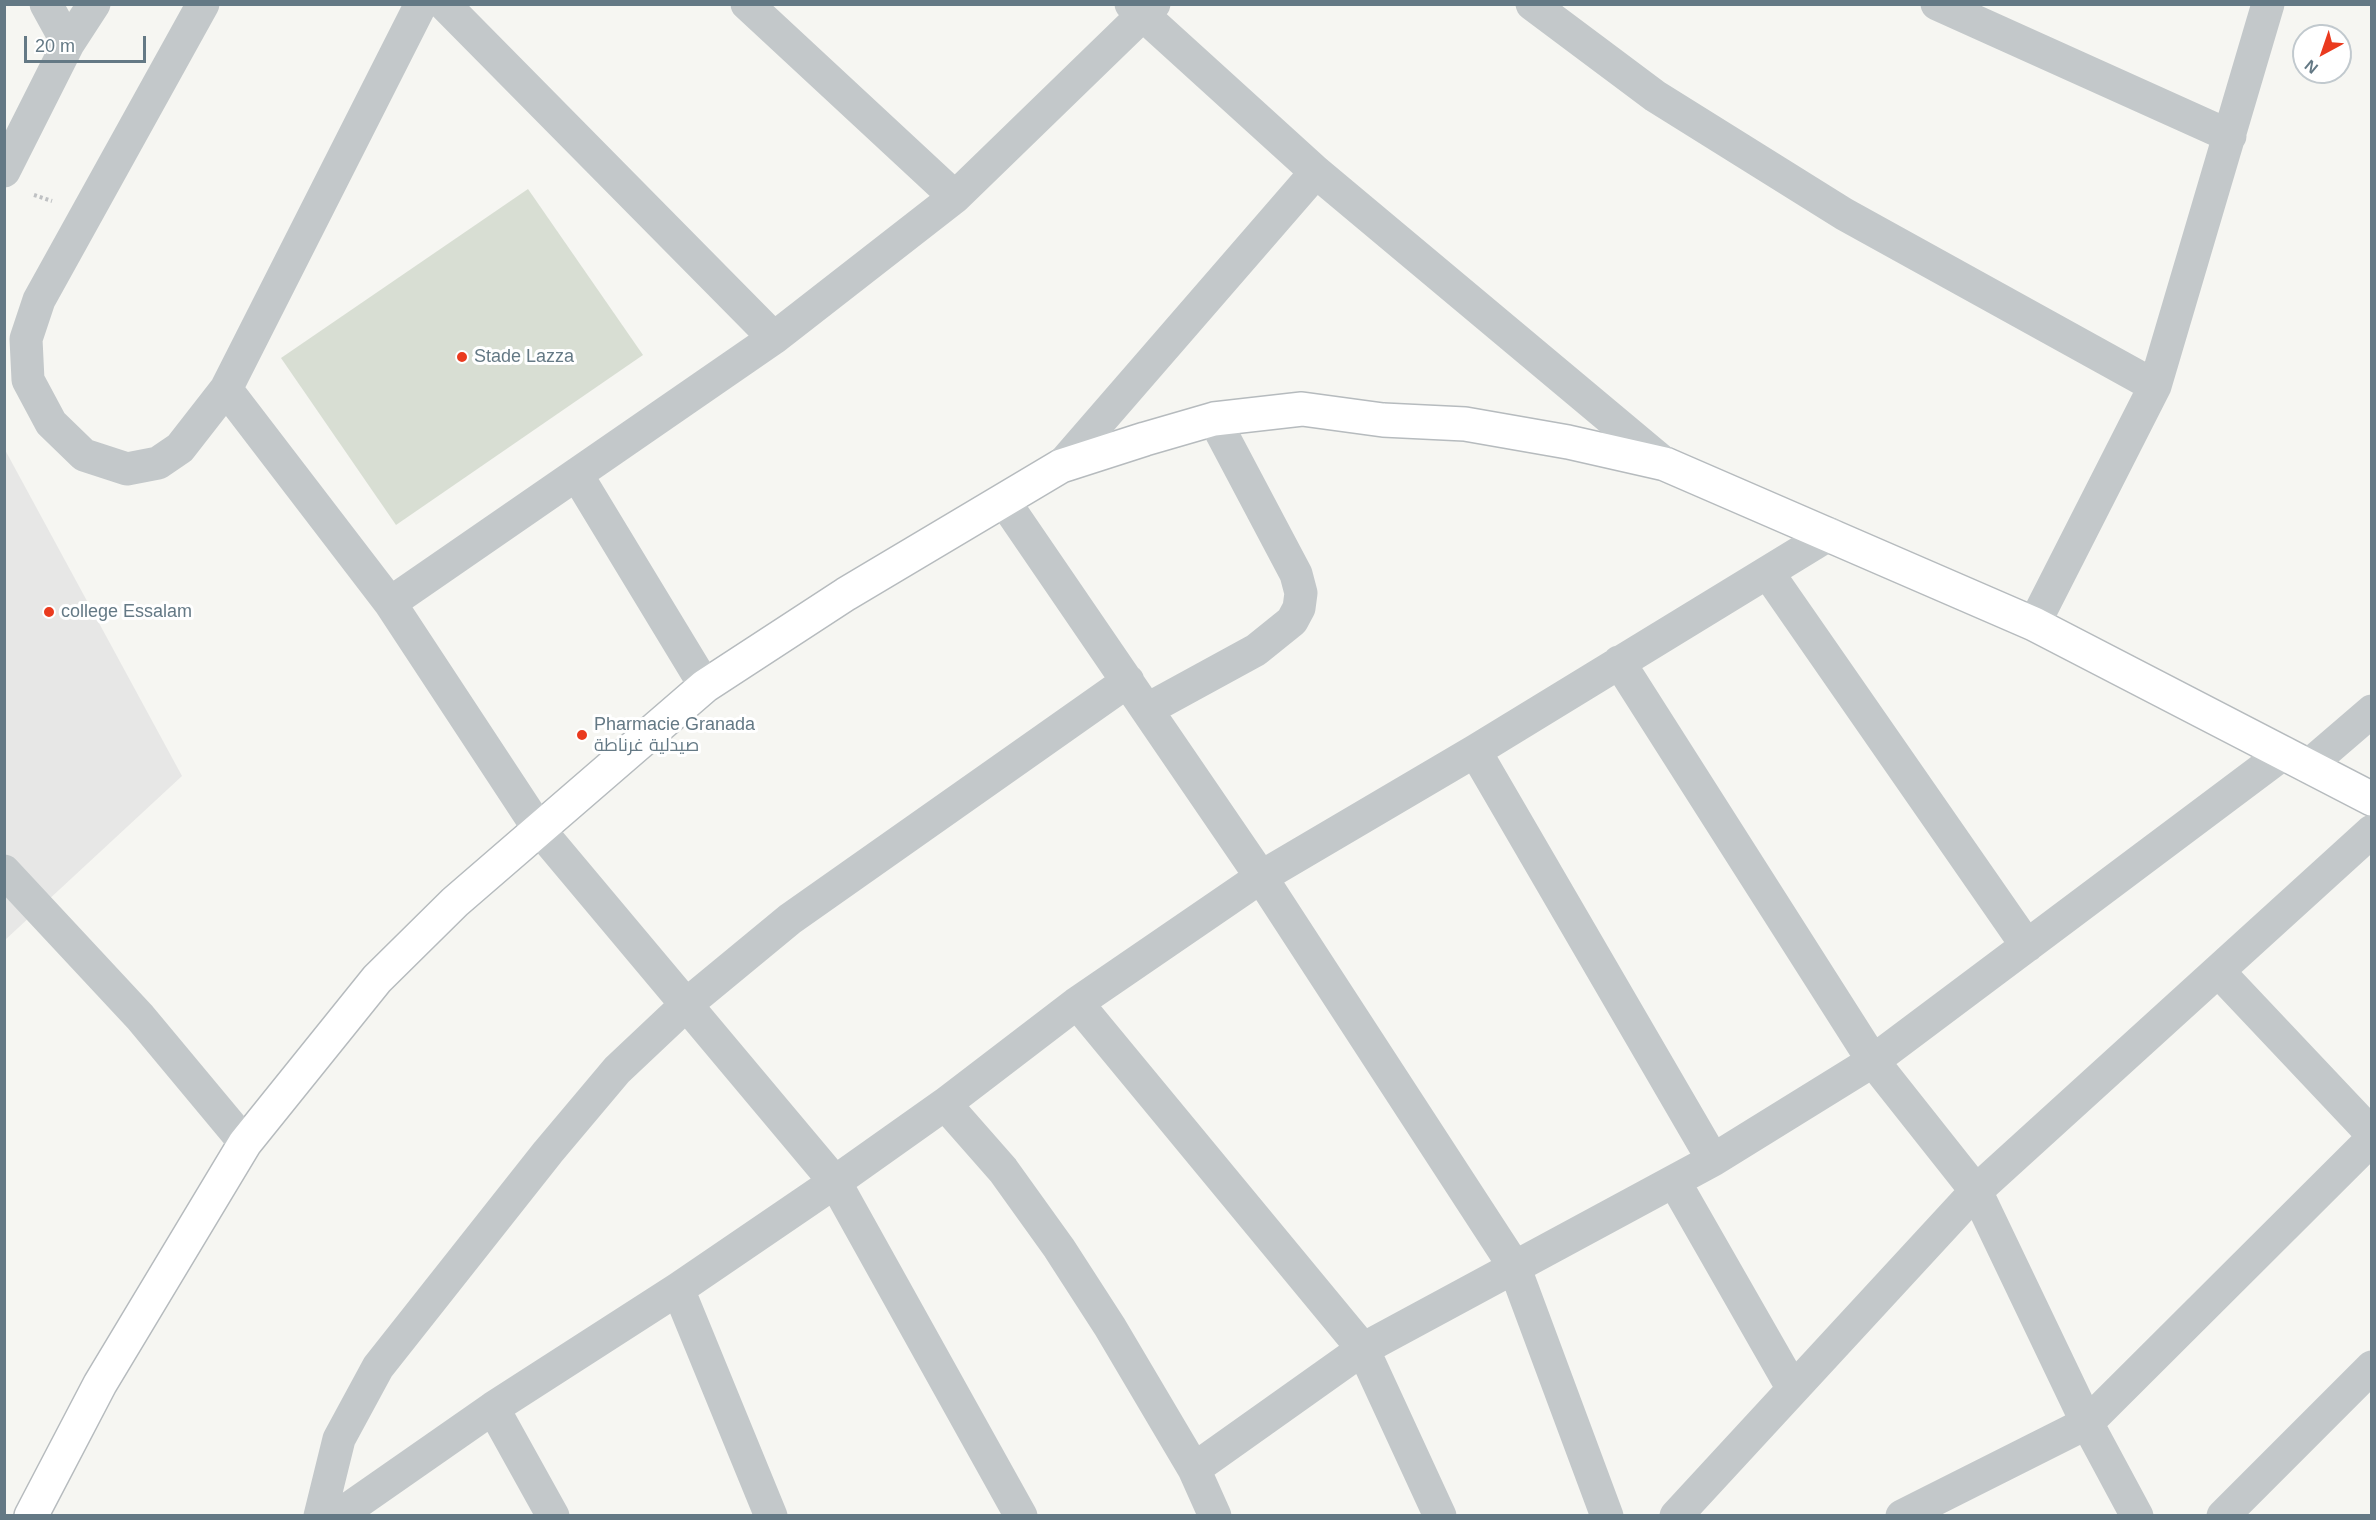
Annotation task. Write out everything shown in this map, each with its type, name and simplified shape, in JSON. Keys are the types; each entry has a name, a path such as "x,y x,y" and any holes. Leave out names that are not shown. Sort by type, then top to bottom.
{"main road":[{"path":"31,1515 100,1384 245,1143 377,979 455,902 705,686 846,594 1061,466 1214,419 1302,409 1383,420 1465,424 1568,442 1665,464 2034,624 2372,799"}],"street":[{"path":"46,4 69,44"},
{"path":"15,182 69,44 94,4"},
{"path":"203,4 39,300 26,339 28,380 51,423 84,455 127,469 158,463 180,448 226,389 421,4"},
{"path":"444,4 774,338"},
{"path":"747,4 955,197"},
{"path":"1532,4 1655,96 1844,214 2155,386"},
{"path":"1937,4 2230,136"},
{"path":"2034,624 2155,386 2268,4"},
{"path":"390,603 774,338 955,197 1143,8 1316,172 1665,464"},
{"path":"1061,466 1316,172"},
{"path":"226,389 390,603 538,828 835,1182 1021,1515"},
{"path":"1148,709 1256,650 1292,621 1299,608 1301,593 1296,574 1214,419"},
{"path":"577,475 705,686"},
{"path":"1004,501 1261,877 1514,1266 1608,1515"},
{"path":"338,1515 493,1408 678,1289 835,1182 945,1104 1077,1003 1261,877 1475,751 1830,534"},
{"path":"1768,573 2027,946"},
{"path":"1619,662 1873,1061 1976,1191 2087,1423 2137,1515"},
{"path":"320,1515 339,1439 378,1367 617,1070 687,1004 790,919 1128,681"},
{"path":"1194,1469 1363,1349 1713,1160 1873,1061 2027,946 2296,760 2372,711"},
{"path":"1475,751 1713,1160"},
{"path":"1681,1514 1976,1191 2372,831"},
{"path":"4,871 140,1017 245,1143"},
{"path":"2218,970 2372,1134"},
{"path":"1077,1003 1363,1349 1440,1515"},
{"path":"945,1104 1003,1170 1059,1248 1110,1327 1194,1469 1215,1515"},
{"path":"1902,1515 2087,1423 2372,1139"},
{"path":"1674,1181 1793,1389"},
{"path":"678,1289 771,1515"},
{"path":"2223,1515 2372,1367"},
{"path":"493,1408 553,1515"}],"path":[{"path":"15,182 86,212"}],"shaded area":[{"name":"Stade Lazza","path":"528,189 643,355 396,525 281,358"},
{"name":"college Essalam","path":"4,448 182,776 5,940 4,940"}],"place":[{"name":"Stade Lazza","path":"462,357"},
{"name":"college Essalam","path":"49,612"},
{"name":"Pharmacie Granada صيدلية غرناطة","path":"582,735"}]}
